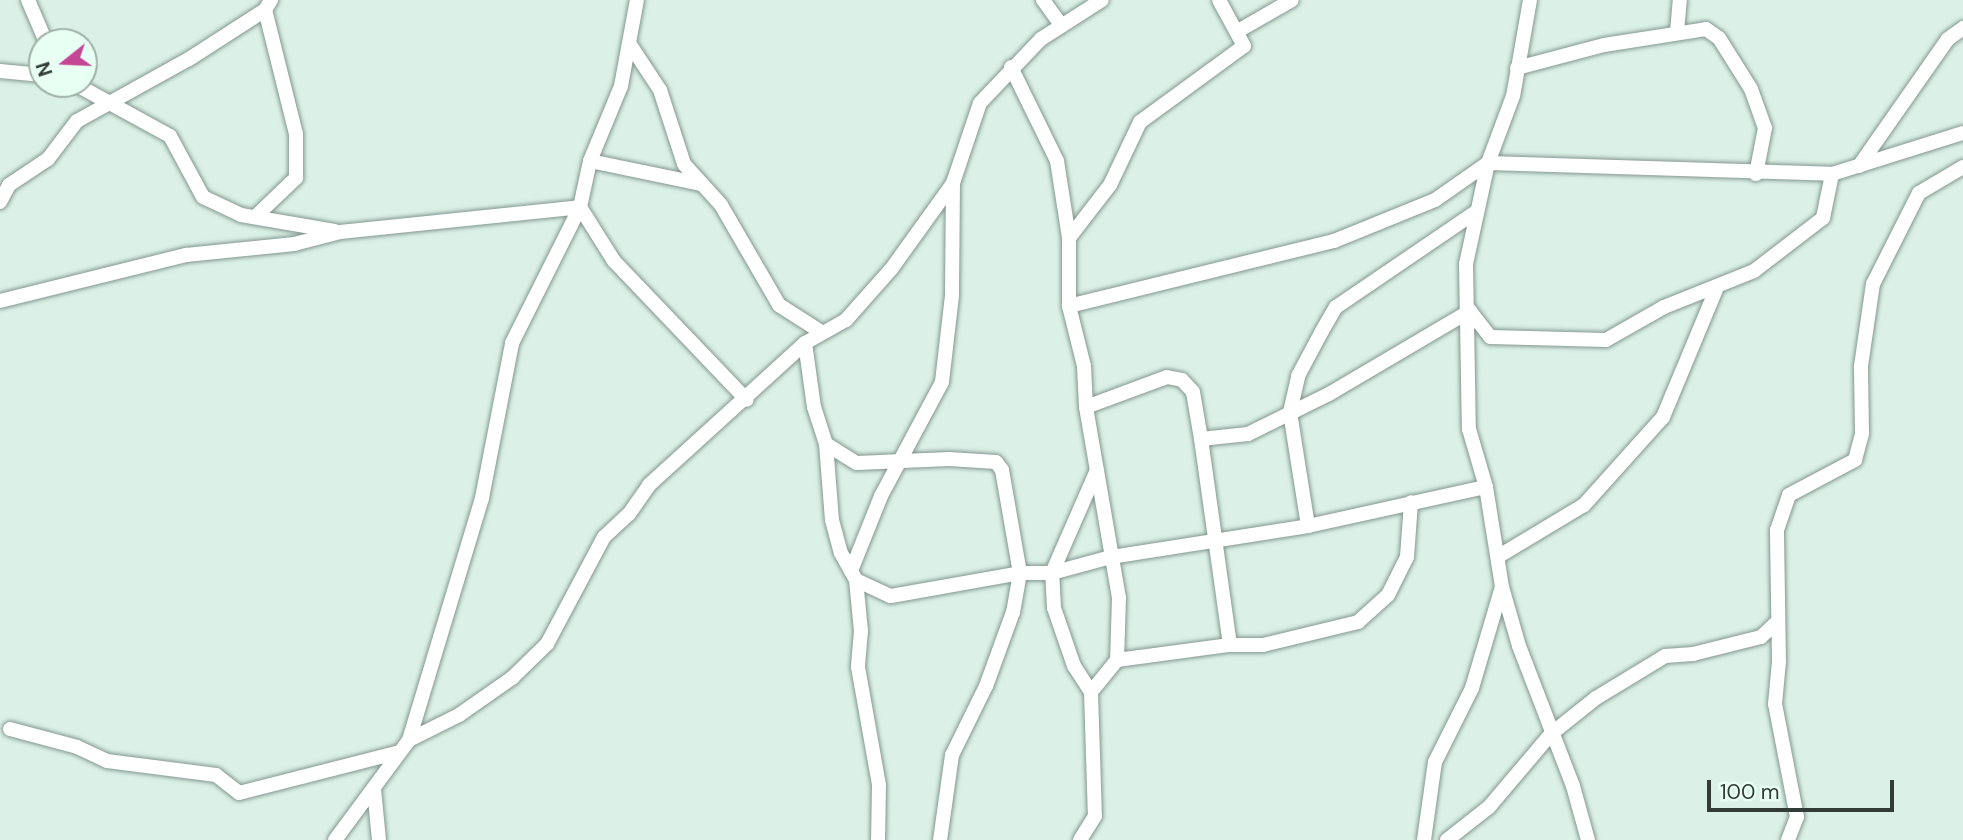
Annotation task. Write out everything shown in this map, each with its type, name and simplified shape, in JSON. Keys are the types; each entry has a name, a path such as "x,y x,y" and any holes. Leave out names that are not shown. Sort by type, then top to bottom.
{"street":[{"path":"28,0 40,28"},
{"path":"335,840 405,746 482,498 512,343 580,207 590,161 631,46 637,0"},
{"path":"1043,0 1061,25"},
{"path":"10,729 77,747 107,761 216,775 239,793 405,746 459,715 512,678 547,645 604,537 629,514 649,485 747,400 805,343 846,320 892,268 953,183 980,103 1011,67 1061,25 1102,0"},
{"path":"1069,238 1110,185 1140,122 1244,46 1219,0"},
{"path":"1238,31 1292,0"},
{"path":"1530,0 1513,96 1488,163 1466,264 1470,312 1469,429 1486,487 1502,587 1551,734 1573,786 1588,840"},
{"path":"1676,32 1680,0"},
{"path":"0,202 9,185 48,159 77,121 268,5 296,134 296,178 255,217"},
{"path":"1859,166 1948,39 1963,28"},
{"path":"1517,68 1604,45 1706,29 1719,38 1751,89 1765,128 1756,174"},
{"path":"631,46 660,90 684,164 721,205 779,305 821,332"},
{"path":"1011,67 1056,161 1069,238 1069,306 1084,366 1086,407 1119,598 1116,660 1091,692"},
{"path":"0,71 28,74"},
{"path":"98,96 170,136 203,197 255,217 340,232"},
{"path":"1069,306 1334,242 1434,200 1488,163 1756,174 1832,174 1963,133"},
{"path":"590,161 701,184"},
{"path":"1788,840 1797,817 1775,704 1779,662 1776,623 1777,530 1789,495 1855,460 1862,433 1861,366 1872,284 1919,193 1963,167"},
{"path":"1470,312 1490,337 1606,340 1664,307 1754,271 1823,218 1832,174"},
{"path":"0,177 21,177"},
{"path":"854,575 881,496 904,460 942,382 952,295 953,183"},
{"path":"0,301 186,255 294,244 340,232 580,207"},
{"path":"580,207 614,261 747,400"},
{"path":"1308,526 1290,412 1298,376 1335,307 1476,212"},
{"path":"1499,556 1584,505 1663,417 1717,287"},
{"path":"1201,439 1248,434 1470,312"},
{"path":"805,343 814,407 826,444 832,520 854,575 861,631 858,667 879,785 878,840"},
{"path":"1086,407 1167,377 1182,380 1193,392 1230,645"},
{"path":"826,444 857,463 904,460 996,462 1002,470 1020,573 1013,611 990,675 952,755 940,840"},
{"path":"1080,840 1095,816 1091,692 1074,666 1054,608 1052,573 1098,468"},
{"path":"854,575 891,596 1020,573 1052,573 1111,557 1308,526 1486,487"},
{"path":"1116,660 1230,645 1263,645 1358,622 1388,595 1407,557 1411,502"},
{"path":"1424,840 1435,762 1472,688 1502,587"},
{"path":"1447,840 1489,807 1551,734 1596,698 1665,656 1693,654 1762,637 1776,623"},
{"path":"374,789 379,840"}]}
